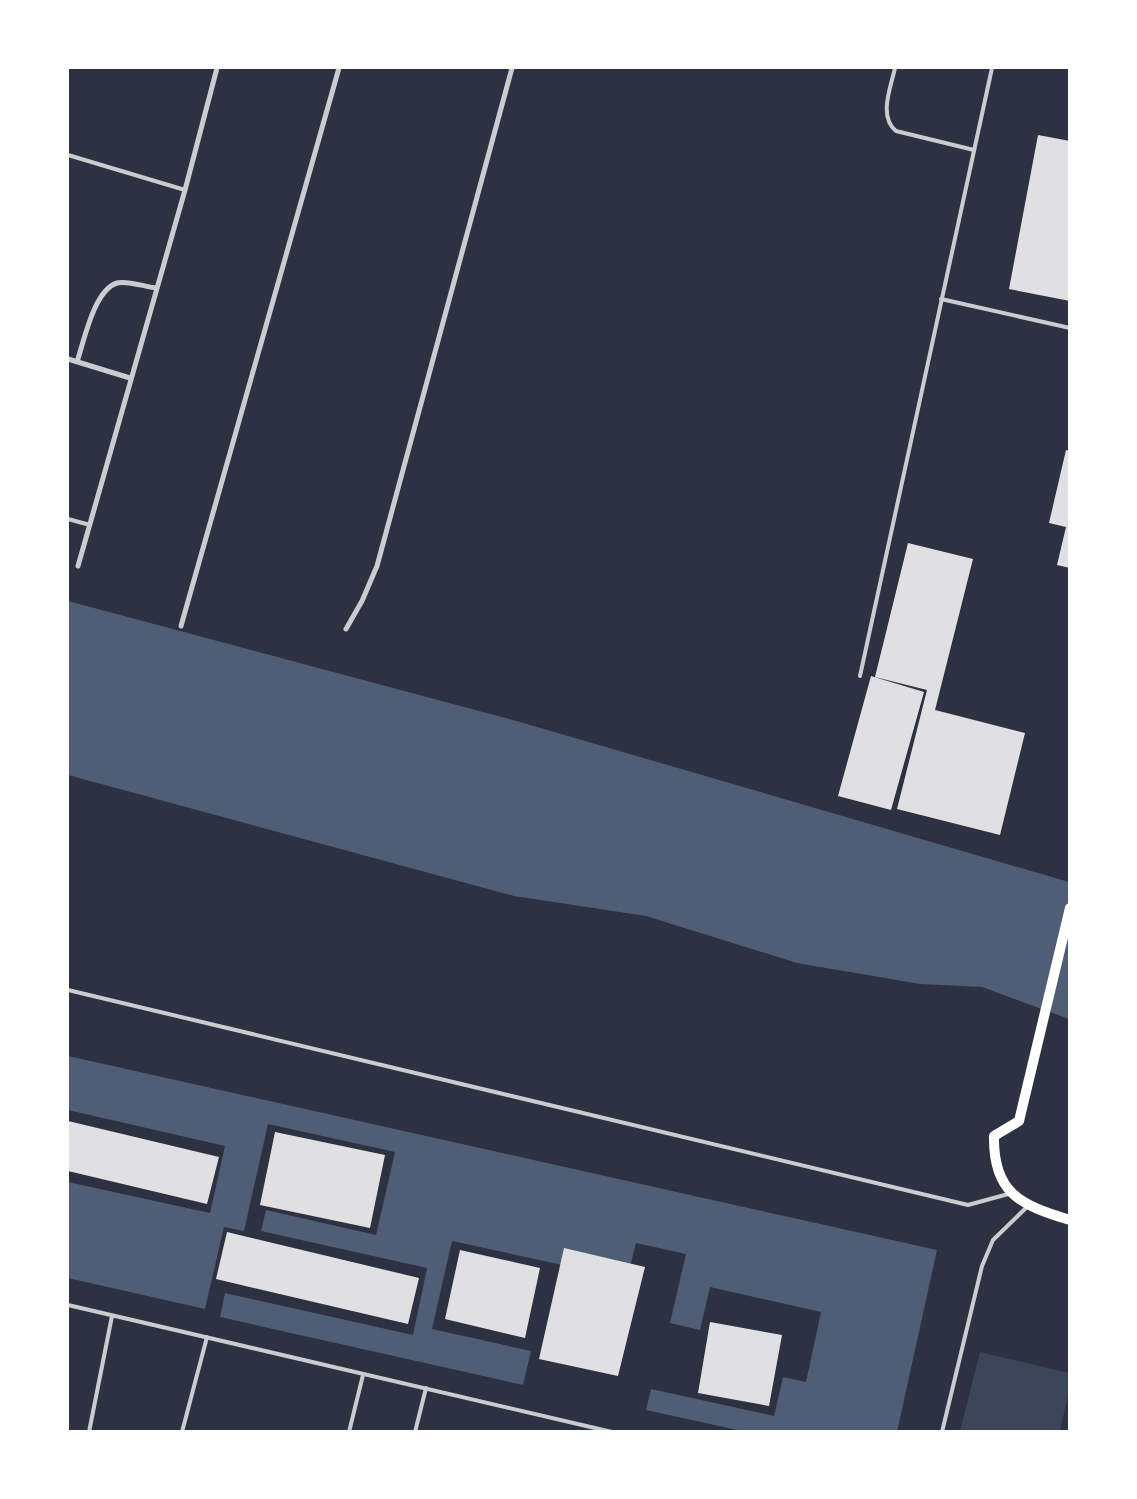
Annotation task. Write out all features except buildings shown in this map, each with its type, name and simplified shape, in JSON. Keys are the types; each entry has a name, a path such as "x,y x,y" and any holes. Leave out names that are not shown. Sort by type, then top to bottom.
{"main road":[{"path":"1070,908 1018,1121 994,1136 993,1158 998,1175 1012,1193 1029,1205 1070,1220"}],"street":[{"path":"78,566 185,190 217,68"},
{"path":"181,626 339,68"},
{"path":"346,629 362,601 377,566 512,68"},
{"path":"77,362 95,309 109,287 119,282 156,288"},
{"path":"68,359 130,378"}],"lane":[{"path":"895,68 887,105 886,117 889,125 896,131 974,150"},
{"path":"860,676 992,68"},
{"path":"68,155 185,190"},
{"path":"941,299 1070,328"},
{"path":"68,519 90,525"},
{"path":"68,990 968,1205 1012,1193"},
{"path":"942,1432 982,1266 993,1240 1029,1205"},
{"path":"68,1305 612,1432"},
{"path":"89,1432 112,1316"},
{"path":"182,1432 207,1338"},
{"path":"349,1432 363,1375"},
{"path":"415,1432 426,1388"}],"shaded area":[{"path":"68,601 520,722 1069,882 1069,1019 982,987 920,984 797,963 646,916 514,896 68,775"},
{"path":"68,1056 937,1250 897,1432 742,1431 646,1410 651,1389 774,1416 783,1377 806,1382 821,1312 710,1287 700,1330 670,1323 686,1254 636,1243 627,1279 452,1241 432,1329 531,1351 523,1385 220,1317 225,1293 413,1335 427,1268 261,1231 266,1210 376,1235 395,1152 268,1124 244,1231 224,1227 205,1309 68,1278 68,1182 210,1213 225,1146 68,1110"},
{"path":"980,1352 1069,1373 1069,1391 1060,1431 960,1431"}]}
